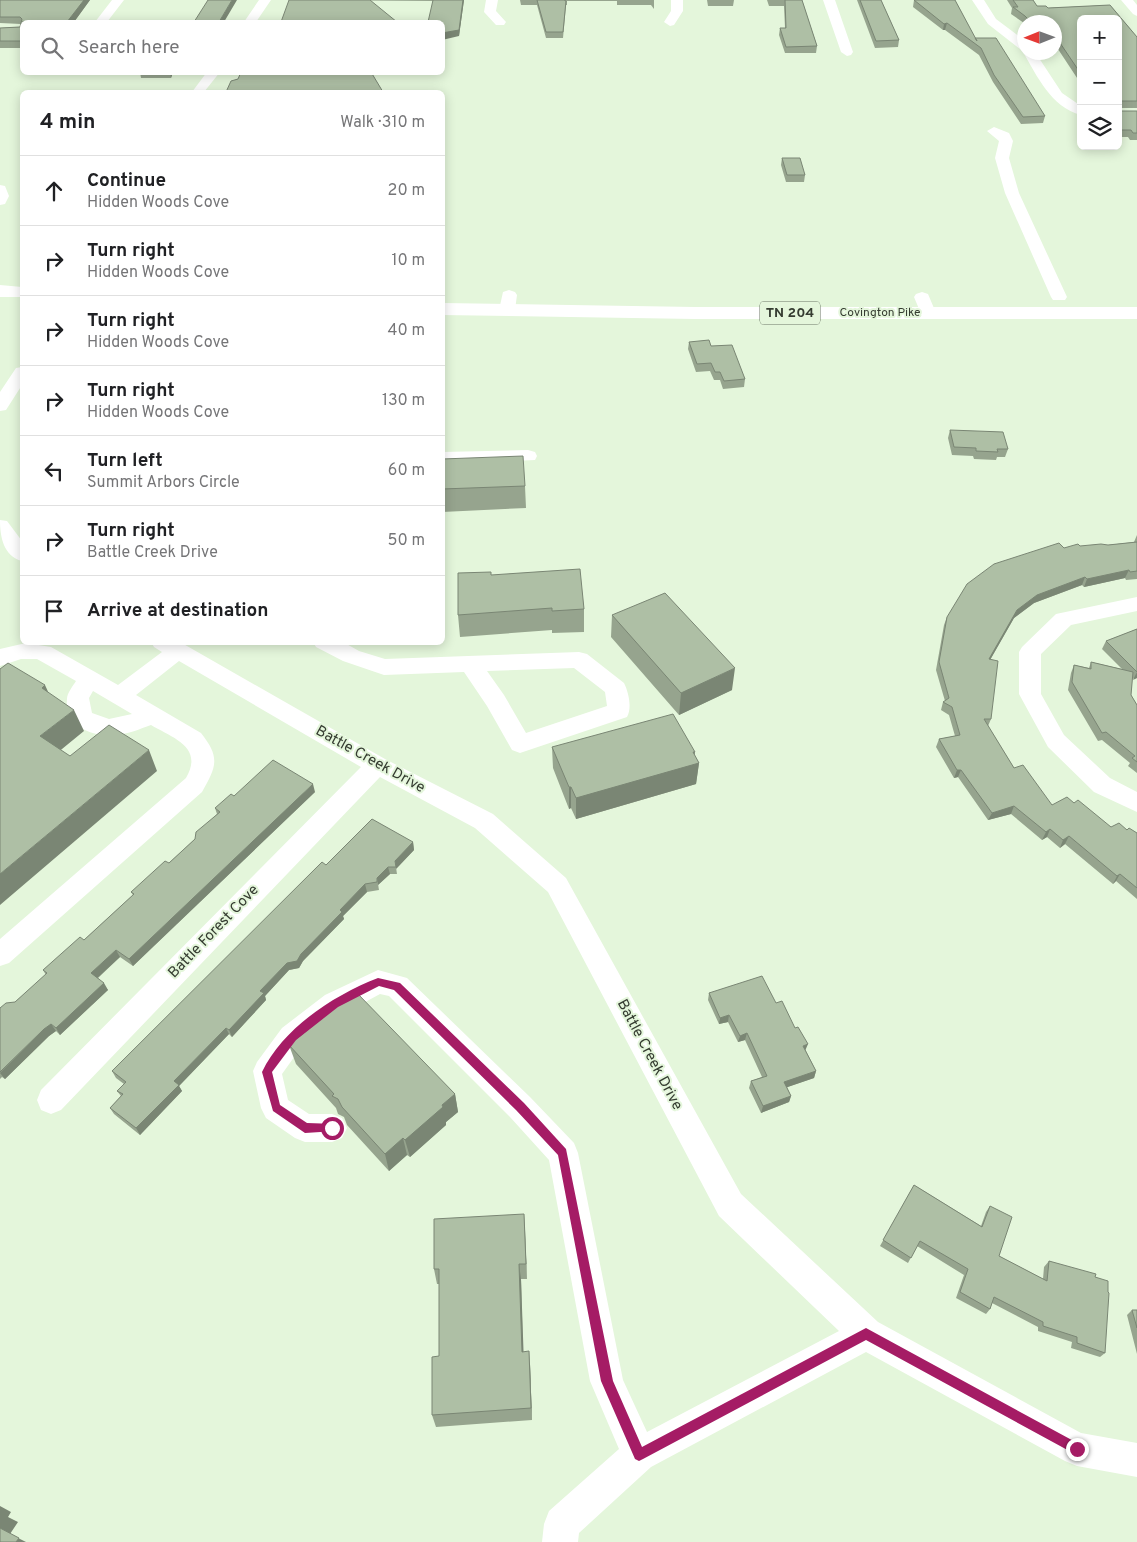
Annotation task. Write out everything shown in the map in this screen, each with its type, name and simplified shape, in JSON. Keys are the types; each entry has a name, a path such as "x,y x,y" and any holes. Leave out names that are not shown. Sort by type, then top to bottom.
{"main road":[{"path":"0,275 20,277"},
{"path":"0,291 20,292"},
{"name":"Covington Pike","path":"445,294 508,303"},
{"name":"Covington Pike","path":"925,305 1059,297 1137,297"},
{"name":"Covington Pike","path":"445,309 508,303 925,305 1137,313"}],"street":[{"path":"103,20 118,0"},
{"path":"251,20 265,0"},
{"path":"492,0 490,12 500,22"},
{"path":"670,22 677,10 677,0"},
{"path":"829,0 847,52"},
{"path":"978,0 992,21 1017,41"},
{"path":"1127,0 1137,12"},
{"path":"1034,60 1060,98 1072,109 1077,110"},
{"path":"200,90 212,75"},
{"path":"994,131 1004,136 1006,141 1002,158 1012,193 1059,297"},
{"path":"0,189 2,196 0,202"},
{"path":"0,406 20,375"},
{"path":"445,458 528,456"},
{"path":"0,526 20,551"},
{"path":"1137,604 1064,619 1030,652 1030,694 1056,741 1102,785 1137,802"},
{"path":"330,645 351,656 384,667 579,660 616,689 619,711 520,744 496,701 471,665"},
{"path":"120,695 169,647"},
{"name":"Battle Creek Drive","path":"169,647 377,765 484,821 557,885 730,1205 866,1334 1077,1449 1137,1460"},
{"path":"0,658 14,652 29,649 42,652 120,695 193,739 203,751 204,769 194,785 0,955"},
{"path":"89,678 78,698 81,718 98,727 120,727 154,715"},
{"name":"Battle Forest Cove","path":"51,1100 377,765"},
{"path":"332,1128 305,1128 276,1108 267,1072 292,1036 335,1004 378,982 397,986 520,1107 563,1153 607,1381 639,1455"},
{"path":"560,1542 562,1524 639,1455 866,1334"}],"building":[{"path":"0,0 84,0 69,20 22,20 20,17 0,17"},
{"path":"208,0 232,0 220,20 195,20"},
{"path":"289,0 370,0 395,20 282,20"},
{"path":"433,0 463,0 459,30 445,32 445,20 428,20"},
{"path":"537,0 566,1 563,32 546,32"},
{"path":"785,0 802,0 817,46 786,47 780,28 786,28"},
{"path":"860,0 881,0 899,40 876,41"},
{"path":"914,0 955,0 975,38 996,38 1045,116 1023,117 994,75 981,48 947,23 944,24"},
{"path":"1013,0 1033,0 1037,6 1046,6 1048,8 1110,5 1118,15 1077,15 1077,68 1062,46 1062,15 1024,15 1013,7 1018,7"},
{"path":"1122,19 1137,37 1137,101 1122,101"},
{"path":"20,27 20,41 0,41 0,28"},
{"path":"240,75 373,75 382,90 227,90 231,81 238,79"},
{"path":"1122,111 1137,111 1137,133 1133,133 1131,130 1122,130"},
{"path":"782,158 800,158 805,175 787,175"},
{"path":"709,340 711,346 732,345 745,379 724,381 720,372 715,372 711,363 697,364 689,342"},
{"path":"950,430 1003,432 1008,449 997,449 998,452 954,447"},
{"path":"523,456 525,486 445,489 445,459"},
{"path":"1137,542 1137,571 1130,572 1129,570 1087,579 1085,577 1037,595 1017,610 989,659 998,661 991,719 984,719 1014,768 1023,765 1052,805 1067,797 1074,803 1078,800 1111,827 1119,823 1127,830 1129,828 1137,833 1137,888 1120,874 1117,876 1069,836 1063,840 1050,829 1046,832 1014,806 992,813 961,770 957,770 939,739 960,735 952,707 943,702 949,698 939,662 947,617 967,584 994,564 1059,543 1064,548 1078,544 1080,546"},
{"path":"580,569 584,609 552,611 552,608 458,615 458,573 491,572 491,575"},
{"path":"665,593 735,668 681,693 612,615"},
{"path":"1137,629 1137,672 1106,641"},
{"path":"1091,662 1133,672 1131,695 1137,705 1137,762 1132,758 1135,756 1106,732 1102,733 1072,682 1074,665 1091,669"},
{"path":"8,663 45,685 42,688 74,710 40,736 70,756 109,725 149,750 0,874 0,669"},
{"path":"673,714 695,752 693,752 699,763 576,798 571,787 569,787 552,747"},
{"path":"273,760 313,784 129,959 116,950 91,973 104,983 56,1028 51,1024 44,1029 0,1072 0,1008 6,1003 15,1002 47,973 43,970 80,937 84,940 134,894 131,892 165,861 169,863 195,839 196,832 220,812 215,808 231,794 234,796"},
{"path":"372,819 413,842 395,861 396,867 388,867 377,878 377,882 365,884 340,910 342,912 301,954 297,961 287,963 260,991 264,993 229,1030 226,1028 174,1081 179,1085 136,1128 110,1108 123,1094 117,1091 126,1082 112,1071 322,862 326,865"},
{"path":"762,976 776,1003 782,1001 795,1028 798,1027 808,1044 803,1046 816,1071 784,1082 791,1096 763,1106 751,1081 767,1076 747,1033 740,1036 729,1015 720,1018 709,993"},
{"path":"357,993 455,1094 405,1140 403,1138 385,1154 289,1045 341,1003"},
{"path":"914,1185 982,1227 990,1206 1012,1217 999,1256 1047,1281 1049,1261 1096,1274 1095,1277 1108,1281 1105,1353 1077,1343 1077,1337 1043,1326 1043,1322 994,1297 990,1309 960,1292 968,1269 920,1241 911,1258 883,1240"},
{"path":"524,1214 526,1264 519,1264 522,1352 529,1351 531,1408 432,1415 432,1357 439,1356 439,1269 434,1269 434,1219"},
{"path":"1132,1310 1137,1310 1137,1328"},
{"path":"0,1528 19,1538 16,1542 0,1542"}],"route":[{"path":"332,1128 305,1128 276,1108 267,1072 292,1036 335,1004 378,982 397,986 520,1107 563,1153 607,1381 639,1455 866,1334 1077,1449"}]}
